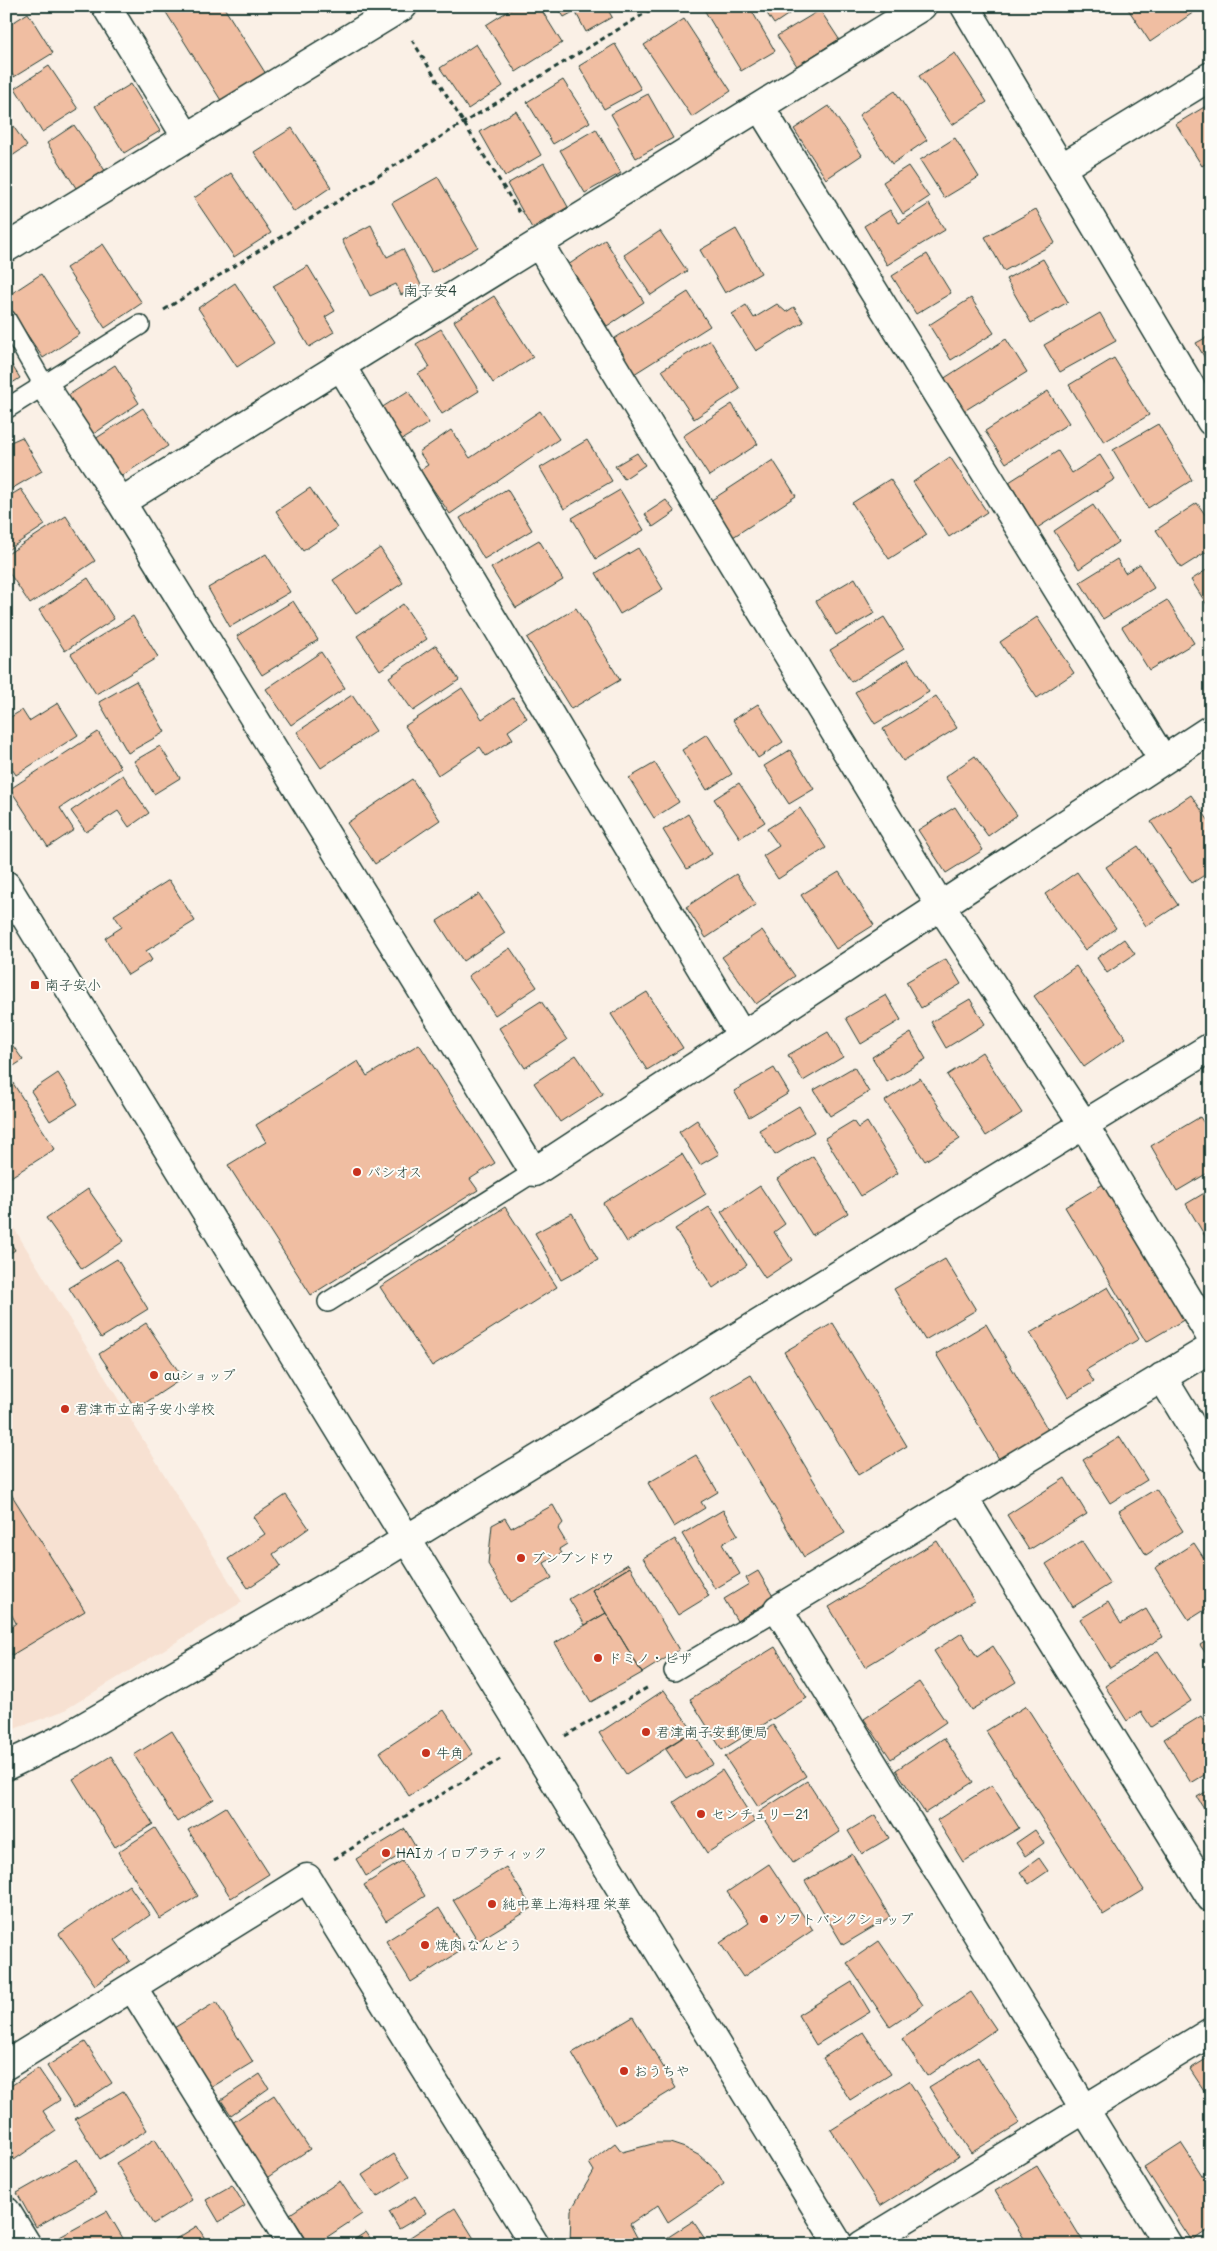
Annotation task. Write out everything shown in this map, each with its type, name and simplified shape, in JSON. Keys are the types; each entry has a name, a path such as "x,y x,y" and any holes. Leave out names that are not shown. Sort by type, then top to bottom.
{"street":[{"path":"106,6 187,138"},
{"path":"121,502 922,6"},
{"path":"965,6 1211,421"},
{"path":"6,248 396,8"},
{"path":"1061,168 1211,76"},
{"path":"760,107 1163,760"},
{"path":"539,244 940,905 1084,1125 1211,1337"},
{"path":"341,366 742,1036"},
{"path":"44,385 121,502 534,1172 1211,729"},
{"path":"6,885 839,2245"},
{"path":"6,1766 70,1735 344,1577 1211,1047"},
{"path":"1168,2245 1086,2108 778,1608 1211,1348"},
{"path":"1162,1377 1211,1458"},
{"path":"963,1497 1211,1898"},
{"path":"6,2065 133,1988 307,1878 535,2245"},
{"path":"133,1988 292,2245"},
{"path":"862,2245 1211,2032"},
{"path":"6,2211 27,2245"}],"lane":[{"path":"6,319 44,385"},
{"path":"6,409 140,325"},
{"path":"328,1302 534,1172"},
{"path":"674,1671 778,1608"}],"path":[{"path":"140,325 463,123 657,6"},
{"path":"396,8 463,123 539,244"},
{"path":"565,1736 674,1671"},
{"path":"307,1878 317,1869 531,1740"}],"shaded area":[{"name":"君津市立南子安小学校","path":"6,1215 242,1602 63,1711 6,1732"}],"building":[{"path":"162,6 223,6 266,74 222,102"},
{"path":"516,6 539,6 562,43 516,72 486,25"},
{"path":"557,6 606,6 612,17 586,32 575,11 564,17"},
{"path":"706,6 749,6 775,51 741,71 703,8"},
{"path":"762,6 801,6 774,24"},
{"path":"1126,6 1199,6 1200,8 1150,42"},
{"path":"820,10 839,39 797,66 777,36"},
{"path":"28,13 53,53 14,77 6,65 6,27"},
{"path":"684,19 731,91 692,117 644,45"},
{"path":"476,44 503,86 468,109 440,68"},
{"path":"615,44 641,89 604,109 579,66"},
{"path":"955,53 987,102 952,125 919,76"},
{"path":"49,66 78,109 42,132 15,88"},
{"path":"563,80 590,122 553,144 527,102"},
{"path":"131,84 160,131 124,153 95,106"},
{"path":"895,91 927,140 892,164 859,115"},
{"path":"648,94 673,138 636,158 611,114"},
{"path":"1211,103 1211,160 1202,166 1176,124"},
{"path":"829,106 862,155 826,179 794,129"},
{"path":"516,111 541,155 505,176 480,132"},
{"path":"6,116 27,146 6,160"},
{"path":"74,125 106,172 78,191 47,143"},
{"path":"292,128 331,187 294,212 254,152"},
{"path":"596,129 621,173 585,193 560,150"},
{"path":"955,138 979,177 944,198 920,160"},
{"path":"544,163 568,207 532,228 507,184"},
{"path":"908,166 929,197 903,214 883,182"},
{"path":"231,173 271,233 234,257 194,198"},
{"path":"438,177 478,247 432,273 392,203"},
{"path":"929,204 945,230 887,265 864,226 890,210 899,223"},
{"path":"1036,209 1055,243 1004,271 985,237"},
{"path":"371,225 387,257 403,249 421,285 401,295 396,284 370,296 342,240"},
{"path":"736,229 761,273 725,293 700,250"},
{"path":"660,231 687,271 651,295 624,255"},
{"path":"605,240 644,302 607,326 568,265"},
{"path":"103,244 142,303 105,328 66,268"},
{"path":"927,254 951,293 916,314 892,276"},
{"path":"1043,259 1068,302 1031,323 1006,279"},
{"path":"308,266 335,311 325,317 334,332 309,347 273,286"},
{"path":"41,274 80,334 43,358 6,303 6,297"},
{"path":"235,283 274,343 237,367 198,308"},
{"path":"688,292 710,326 634,374 612,340"},
{"path":"494,296 533,357 493,383 454,321"},
{"path":"971,298 994,333 951,360 929,325"},
{"path":"777,304 786,312 794,307 804,322 756,351 732,314 746,305 754,318"},
{"path":"1100,313 1116,341 1060,372 1044,345"},
{"path":"441,329 479,391 442,414 418,374 430,367 416,344"},
{"path":"1211,335 1211,368 1196,343"},
{"path":"1006,339 1027,372 964,411 943,379"},
{"path":"710,340 740,389 694,419 662,370"},
{"path":"6,356 20,378 6,387"},
{"path":"1114,358 1149,415 1104,442 1069,385"},
{"path":"115,365 139,403 92,435 67,396"},
{"path":"408,391 429,423 401,440 381,408"},
{"path":"1048,391 1069,423 1006,463 985,431"},
{"path":"732,404 758,444 709,476 683,436"},
{"path":"143,408 168,446 120,477 95,439"},
{"path":"540,411 559,439 450,514 420,470 428,465 419,452 451,430 470,458"},
{"path":"1158,424 1192,480 1148,508 1113,450"},
{"path":"22,437 42,471 6,492 6,444"},
{"path":"587,440 612,481 564,509 540,468"},
{"path":"1058,451 1072,473 1100,455 1115,479 1037,528 1009,482"},
{"path":"637,453 645,465 624,479 615,466"},
{"path":"950,457 987,512 949,537 913,482"},
{"path":"773,460 796,496 733,537 710,501"},
{"path":"890,479 927,535 889,559 852,503"},
{"path":"310,488 337,528 303,551 276,511"},
{"path":"21,489 45,525 6,551 6,498"},
{"path":"507,489 532,530 484,559 460,518"},
{"path":"620,490 644,530 596,559 572,518"},
{"path":"666,500 675,512 653,527 645,514"},
{"path":"1197,503 1211,523 1211,549 1181,568 1156,530"},
{"path":"1093,505 1118,542 1079,569 1054,531"},
{"path":"66,516 95,561 30,604 6,568 6,555"},
{"path":"539,540 563,580 516,608 491,568"},
{"path":"380,548 403,583 356,614 333,580"},
{"path":"638,548 663,589 620,614 596,573"},
{"path":"266,554 290,592 230,627 208,588"},
{"path":"1117,559 1125,573 1140,564 1154,588 1103,619 1080,582"},
{"path":"1211,567 1211,611 1191,580"},
{"path":"88,578 114,619 65,651 39,610"},
{"path":"855,578 875,613 836,635 816,601"},
{"path":"1167,600 1194,643 1149,670 1122,627"},
{"path":"293,601 318,640 262,675 237,636"},
{"path":"403,604 427,639 380,670 357,636"},
{"path":"576,608 620,680 571,709 527,638"},
{"path":"133,616 158,657 96,694 71,654"},
{"path":"884,617 904,649 851,682 830,650"},
{"path":"1037,617 1074,673 1037,698 1000,642"},
{"path":"436,645 459,680 413,711 389,677"},
{"path":"321,652 345,688 291,725 266,689"},
{"path":"908,659 929,692 875,724 855,692"},
{"path":"136,681 165,732 128,753 99,702"},
{"path":"462,688 482,719 513,698 527,718 508,731 513,739 486,756 480,747 438,775 405,726"},
{"path":"352,695 376,731 321,768 297,732"},
{"path":"936,696 957,728 903,761 883,729"},
{"path":"58,703 78,735 16,775 6,760 6,720 22,710 29,721"},
{"path":"758,704 783,742 758,758 733,720"},
{"path":"98,732 121,768 60,808 74,830 48,847 10,789"},
{"path":"707,734 732,774 707,790 682,750"},
{"path":"160,746 180,778 154,794 134,761"},
{"path":"790,750 814,789 789,804 764,766"},
{"path":"975,756 1017,815 988,836 945,777"},
{"path":"655,763 679,802 654,818 629,778"},
{"path":"123,775 149,813 129,827 118,811 86,832 71,811"},
{"path":"412,779 440,820 375,864 347,823"},
{"path":"739,783 765,822 740,838 714,799"},
{"path":"1191,795 1211,824 1211,871 1192,883 1151,822"},
{"path":"955,807 983,850 946,873 918,830"},
{"path":"800,808 826,848 778,879 763,856 779,846 767,829"},
{"path":"688,814 712,854 687,869 663,830"},
{"path":"1138,846 1178,905 1146,926 1106,867"},
{"path":"839,872 874,925 836,949 801,895"},
{"path":"1077,872 1116,928 1085,950 1045,894"},
{"path":"736,874 756,905 706,938 686,907"},
{"path":"169,880 195,921 146,951 152,960 128,975 105,938 122,927 114,915"},
{"path":"479,894 505,933 463,961 437,921"},
{"path":"762,930 795,976 756,1004 722,957"},
{"path":"1124,939 1135,954 1107,973 1097,958"},
{"path":"510,948 537,987 495,1015 468,976"},
{"path":"946,959 961,984 921,1008 906,982"},
{"path":"1076,966 1126,1038 1084,1067 1034,996"},
{"path":"647,992 683,1048 647,1070 611,1014"},
{"path":"886,995 901,1020 861,1044 846,1018"},
{"path":"970,999 985,1024 946,1048 931,1022"},
{"path":"541,1001 567,1040 525,1068 499,1028"},
{"path":"828,1032 843,1057 803,1081 788,1055"},
{"path":"911,1033 926,1059 887,1082 872,1057"},
{"path":"6,1036 23,1060 6,1071"},
{"name":"パシオス","path":"419,1044 495,1163 470,1179 478,1190 311,1295 228,1165 266,1142 256,1125 358,1061 367,1076"},
{"path":"982,1052 1022,1113 986,1136 947,1075"},
{"path":"576,1055 603,1094 560,1122 534,1083"},
{"path":"854,1067 869,1092 830,1116 814,1090"},
{"path":"774,1068 789,1093 749,1117 734,1091"},
{"path":"58,1073 78,1104 50,1121 31,1091"},
{"path":"9,1077 55,1149 6,1180 6,1078"},
{"path":"920,1078 960,1139 925,1161 885,1101"},
{"path":"799,1106 814,1132 775,1155 759,1130"},
{"path":"1200,1117 1211,1134 1211,1171 1177,1191 1151,1146"},
{"path":"697,1120 719,1154 700,1165 679,1132"},
{"path":"853,1121 858,1128 867,1122 898,1173 861,1196 825,1138"},
{"path":"682,1154 706,1194 627,1242 603,1203"},
{"path":"813,1156 848,1213 812,1235 777,1179"},
{"path":"1105,1183 1187,1318 1146,1342 1065,1207"},
{"path":"760,1186 785,1224 774,1232 792,1260 765,1278 721,1212"},
{"path":"88,1189 124,1241 82,1269 46,1218"},
{"path":"1211,1189 1211,1246 1186,1204"},
{"path":"505,1207 557,1287 432,1366 380,1287"},
{"path":"709,1207 747,1265 713,1288 675,1229"},
{"path":"572,1213 598,1260 561,1280 535,1233"},
{"path":"6,1236 15,1250 6,1256"},
{"path":"117,1259 148,1309 101,1338 69,1288"},
{"path":"945,1259 976,1310 925,1340 894,1289"},
{"path":"1108,1287 1139,1339 1086,1370 1094,1382 1068,1397 1030,1333"},
{"path":"146,1323 183,1378 136,1409 99,1354"},
{"path":"833,1323 907,1446 858,1475 784,1352"},
{"path":"986,1324 1048,1430 999,1459 936,1354"},
{"path":"751,1375 845,1533 804,1557 710,1399"},
{"path":"1120,1437 1147,1480 1110,1503 1083,1460"},
{"path":"696,1455 718,1492 701,1502 705,1508 674,1527 648,1483"},
{"path":"1065,1478 1087,1514 1029,1550 1007,1515"},
{"path":"6,1486 85,1611 12,1655 6,1645 6,1631 16,1623 6,1604"},
{"path":"1156,1489 1183,1531 1146,1555 1119,1511"},
{"path":"286,1495 309,1528 273,1554 281,1566 248,1588 228,1559 265,1534 253,1517"},
{"name":"ブンブンドウ","path":"553,1505 563,1523 558,1529 567,1544 559,1549 562,1553 544,1563 552,1578 510,1602 488,1564 492,1525 505,1518 511,1528"},
{"path":"723,1510 738,1535 722,1544 740,1574 715,1589 682,1534"},
{"path":"675,1539 709,1596 678,1615 643,1558"},
{"path":"937,1541 974,1601 865,1667 829,1607"},
{"path":"1082,1541 1110,1584 1073,1607 1046,1564"},
{"path":"1194,1543 1211,1569 1211,1606 1189,1620 1155,1568"},
{"path":"628,1564 630,1567 592,1590 606,1613 585,1625 569,1599"},
{"path":"630,1567 679,1650 642,1673 592,1590"},
{"path":"758,1571 774,1598 737,1621 724,1599 749,1584 746,1578"},
{"path":"1108,1602 1121,1624 1146,1609 1163,1637 1110,1668 1080,1619"},
{"name":"ドミノ・ピザ","path":"606,1613 642,1673 591,1702 555,1643"},
{"path":"962,1633 977,1657 993,1646 1016,1682 971,1710 934,1651"},
{"path":"1211,1638 1211,1661 1200,1645"},
{"path":"775,1647 807,1698 722,1750 690,1699"},
{"path":"1158,1651 1191,1701 1151,1727 1141,1712 1127,1721 1105,1686"},
{"path":"919,1682 946,1722 891,1759 864,1719"},
{"path":"664,1690 693,1731 626,1774 599,1733"},
{"path":"1026,1706 1144,1890 1103,1915 986,1731"},
{"name":"牛角","path":"444,1710 473,1754 409,1796 380,1752"},
{"path":"1201,1716 1211,1732 1211,1771 1191,1783 1164,1739"},
{"path":"773,1725 806,1776 758,1807 725,1757"},
{"path":"172,1731 214,1799 177,1822 134,1755"},
{"path":"693,1731 713,1764 686,1779 665,1748"},
{"path":"944,1738 973,1782 925,1813 896,1770"},
{"path":"111,1756 153,1824 115,1847 73,1779"},
{"path":"722,1770 755,1822 707,1853 674,1802"},
{"path":"807,1781 840,1832 793,1863 759,1812"},
{"path":"992,1785 1019,1828 963,1862 937,1820"},
{"path":"1211,1789 1211,1819 1197,1797"},
{"path":"226,1807 269,1874 231,1898 188,1830"},
{"path":"875,1815 889,1838 862,1854 848,1831"},
{"path":"155,1828 198,1896 160,1919 118,1852"},
{"name":"HAIカイロプラティック","path":"405,1829 415,1846 366,1876 356,1859"},
{"path":"1035,1830 1044,1843 1025,1856 1016,1843"},
{"path":"852,1854 890,1917 843,1945 805,1881"},
{"path":"1039,1858 1048,1871 1029,1884 1020,1872"},
{"path":"402,1861 425,1896 386,1921 364,1885"},
{"path":"769,1864 813,1930 743,1977 720,1943 749,1923 727,1892"},
{"name":"純中華上海料理 栄華","path":"506,1867 532,1908 478,1941 453,1900"},
{"path":"129,1885 150,1915 115,1940 130,1961 95,1985 59,1934"},
{"name":"焼肉 なんどう","path":"439,1908 464,1949 411,1982 386,1941"},
{"path":"879,1941 923,2005 890,2027 847,1963"},
{"path":"852,1982 870,2012 816,2045 798,2015"},
{"path":"971,1992 996,2029 927,2076 902,2039"},
{"path":"216,2002 253,2062 207,2090 169,2031"},
{"name":"おうちや","path":"633,2017 676,2088 615,2125 572,2053"},
{"path":"863,2032 891,2074 850,2100 823,2058"},
{"path":"85,2042 112,2083 74,2108 47,2066"},
{"path":"1211,2056 1211,2101 1190,2069"},
{"path":"978,2057 1020,2123 971,2153 929,2087"},
{"path":"38,2068 60,2100 43,2111 56,2131 14,2160 6,2148 6,2089"},
{"path":"260,2074 269,2088 231,2115 221,2100"},
{"path":"909,2081 958,2157 880,2206 831,2130"},
{"path":"123,2091 147,2130 100,2159 75,2119"},
{"path":"274,2095 310,2149 265,2179 229,2125"},
{"path":"155,2139 192,2200 153,2224 116,2163"},
{"path":"615,2143 622,2152 656,2143 670,2143 685,2148 700,2156 716,2170 724,2184 668,2222 658,2205 630,2224 639,2241 633,2245 570,2245 571,2210 594,2171 589,2163"},
{"path":"1181,2143 1211,2189 1211,2228 1192,2241 1144,2167"},
{"path":"394,2154 409,2177 377,2197 362,2175"},
{"path":"77,2159 96,2193 36,2227 17,2193"},
{"path":"1037,2166 1084,2243 1081,2245 1028,2245 995,2191"},
{"path":"340,2181 362,2214 315,2245 310,2245 290,2214"},
{"path":"232,2185 245,2206 219,2222 206,2200"},
{"path":"415,2196 426,2213 399,2229 389,2212"},
{"path":"455,2208 478,2245 402,2245 401,2243"},
{"path":"107,2211 127,2245 47,2244"},
{"path":"693,2221 709,2245 656,2245"},
{"path":"197,2226 209,2245 166,2245"},
{"path":"366,2232 375,2245 346,2245"}],"place":[{"name":"南子安小","path":"35,985"},
{"name":"パシオス","path":"357,1172"},
{"name":"auショップ","path":"154,1375"},
{"name":"君津市立南子安小学校","path":"65,1409"},
{"name":"ブンブンドウ","path":"521,1558"},
{"name":"ドミノ・ピザ","path":"598,1658"},
{"name":"君津南子安郵便局","path":"646,1732"},
{"name":"牛角","path":"426,1753"},
{"name":"センチュリー21","path":"701,1814"},
{"name":"HAIカイロプラティック","path":"386,1853"},
{"name":"純中華上海料理 栄華","path":"492,1904"},
{"name":"ソフトバンクショップ","path":"764,1919"},
{"name":"焼肉 なんどう","path":"425,1945"},
{"name":"おうちや","path":"624,2071"}],"district":[{"name":"南子安4","path":"430,291"}]}
